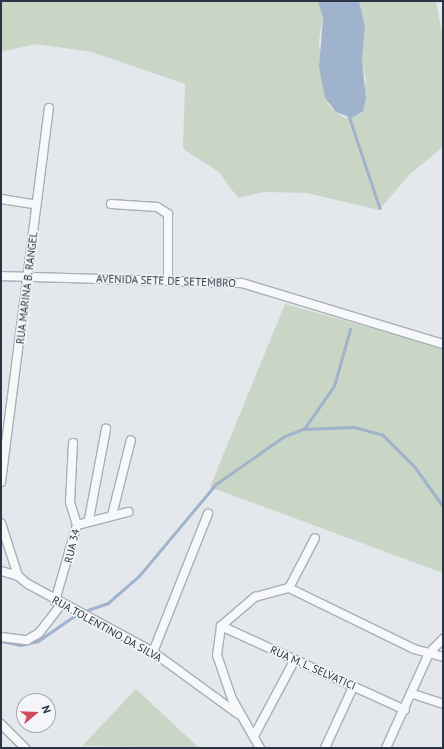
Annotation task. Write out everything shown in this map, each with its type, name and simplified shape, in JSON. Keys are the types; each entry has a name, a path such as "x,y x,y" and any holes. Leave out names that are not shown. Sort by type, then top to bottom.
{"street":[{"name":"RUA MARINA B. RANGEL","path":"2,467 29,277 49,108"},
{"path":"1,199 37,205"},
{"path":"110,204 156,207 168,214 168,281"},
{"name":"AVENIDA SETE DE SETEMBRO","path":"1,276 168,281 226,281 257,286 443,344"},
{"path":"89,519 106,429"},
{"path":"112,515 131,440"},
{"name":"RUA 34","path":"58,603 77,525 70,502 72,443"},
{"path":"1,482 2,467"},
{"path":"77,525 89,519 128,512"},
{"path":"152,652 208,514"},
{"path":"1,522 18,576"},
{"path":"289,588 315,538"},
{"name":"RUA TOLENTINO DA SILVA","path":"1,571 18,576 58,603 152,652 241,716"},
{"path":"260,748 241,716 220,666 221,626 255,597 289,588 429,653 443,657"},
{"path":"1,637 27,640 39,633 58,603"},
{"name":"RUA M. L. SELVATICI","path":"221,626 294,661 405,710"},
{"path":"386,748 413,694 429,653 443,639"},
{"path":"254,736 294,661"},
{"path":"325,748 353,687"},
{"path":"413,694 443,704"},
{"path":"1,724 25,748"}],"green space":[{"path":"1,1 318,1 323,18 319,41 325,98 330,107 344,118 352,118 366,81 362,59 365,26 359,1 436,1 443,38 443,147 410,174 379,210 307,193 264,192 238,198 219,172 183,149 185,84 92,52 36,44 1,52"},
{"path":"285,304 443,348 443,573 210,487"},
{"path":"136,689 199,748 82,746"}],"water":[{"path":"318,1 359,1 365,26 362,59 366,99 363,111 352,118 336,112 325,98 319,67 323,18"}],"waterway":[{"path":"349,116 380,208"},
{"path":"304,429 334,386 350,329"},
{"path":"82,612 108,603 139,576 216,484 283,437 303,429 354,427 383,435 415,467 443,506"},
{"path":"1,641 21,645 38,641 77,614"}]}
